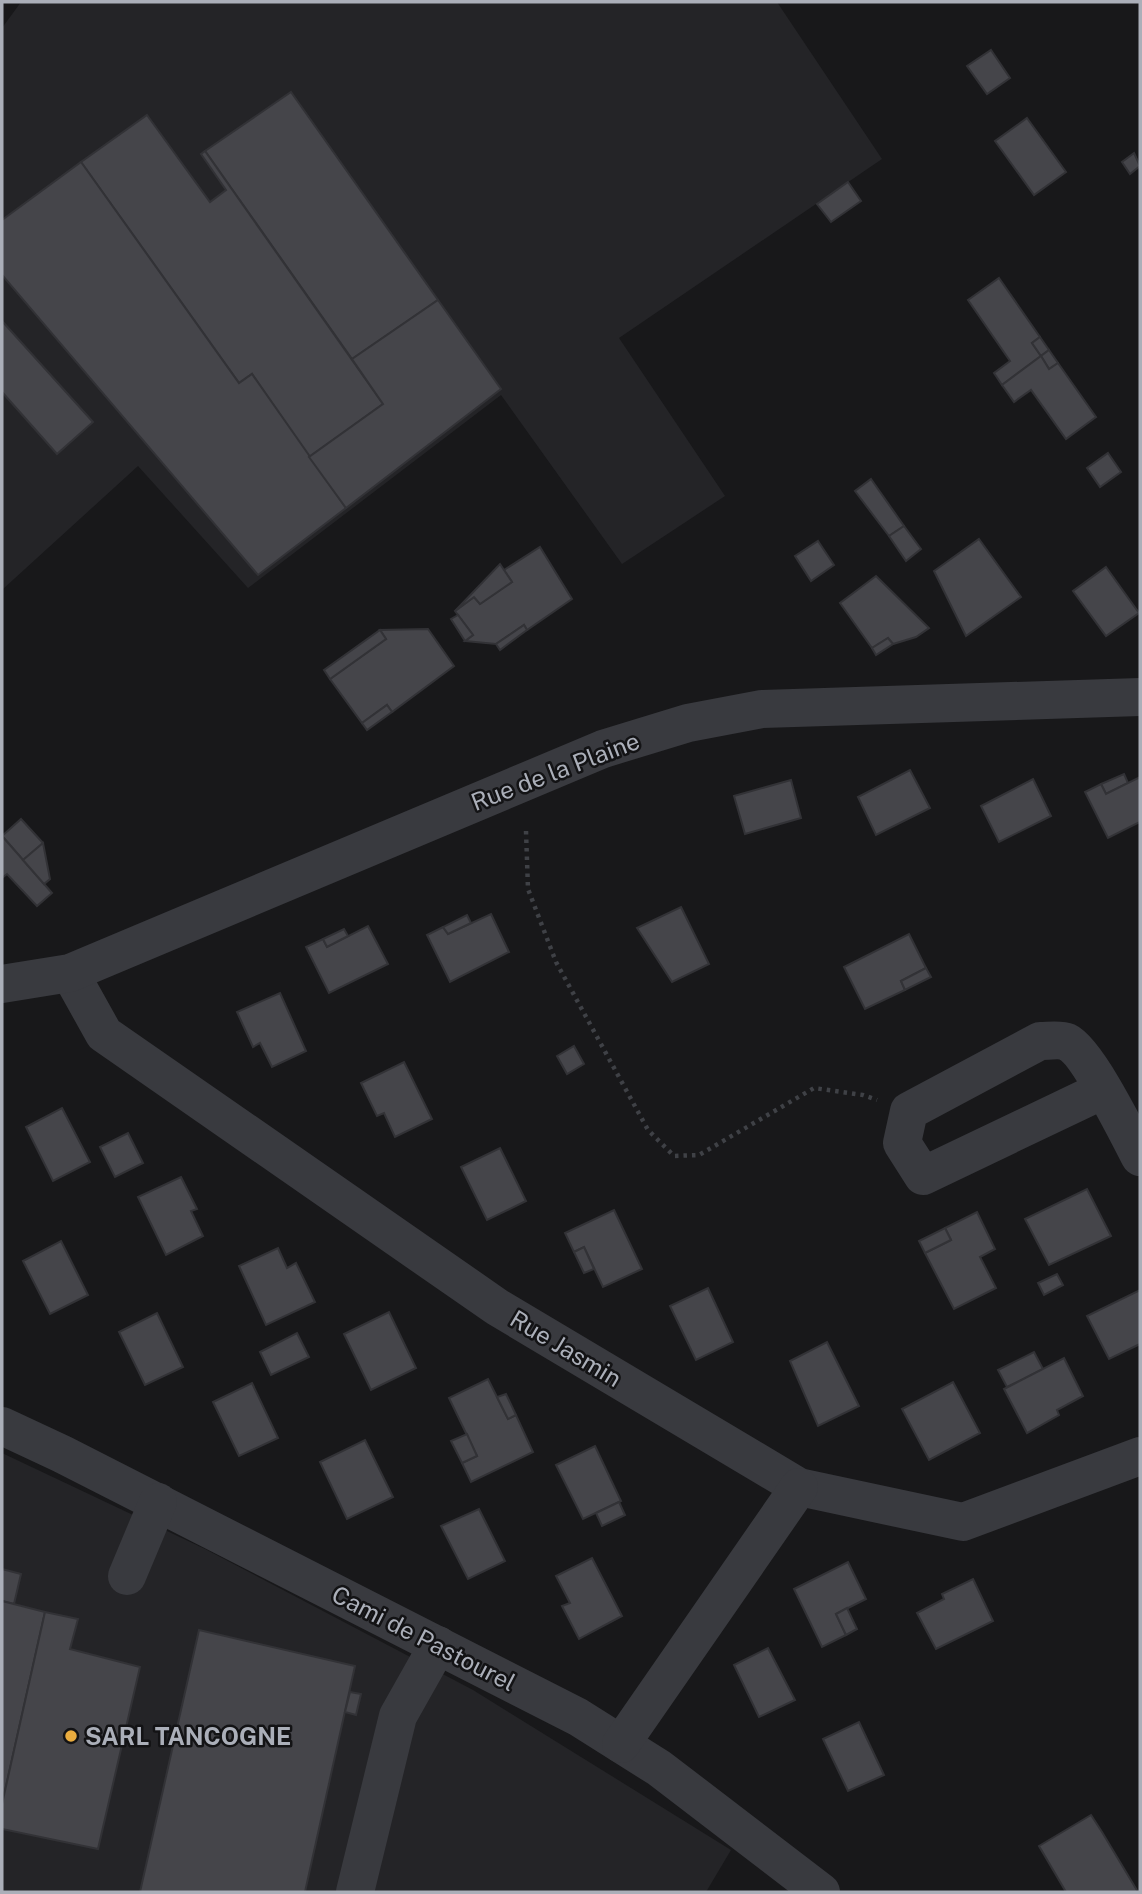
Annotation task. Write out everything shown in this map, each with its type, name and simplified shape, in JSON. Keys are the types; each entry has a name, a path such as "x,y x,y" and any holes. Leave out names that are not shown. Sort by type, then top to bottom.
{"street":[{"name":"Rue de la Plaine","path":"2,984 70,973 591,753 688,723 762,709 1140,697"},
{"name":"Rue Jasmin","path":"70,973 104,1034 497,1307 799,1487 963,1522 1140,1457"},
{"path":"1118,1095 923,1176 902,1143 909,1111 1040,1041 1065,1041 1076,1048 1118,1095 1140,1157"},
{"name":"Cami de Pastourel","path":"2,1426 578,1717 659,1768 821,1892"},
{"path":"621,1744 799,1487"},
{"path":"127,1576 158,1503"},
{"path":"355,1892 398,1716 438,1645"}],"path":[{"path":"526,831 528,889 556,962 648,1130 674,1157 699,1156 814,1088 863,1095 909,1111"}],"shaded area":[{"path":"21,2 777,2 882,159 619,338 725,496 622,564 501,395 248,588 138,466 3,589 2,28"},
{"path":"2,1453 205,1549 473,1690 731,1850 706,1892 2,1892"}],"building":[{"path":"991,50 1010,78 987,94 967,66"},
{"path":"291,92 438,300 352,359 205,151"},
{"path":"147,115 210,202 226,190 201,154 205,151 383,404 309,457 252,374 239,383 81,162"},
{"path":"1027,118 1066,172 1034,195 995,141"},
{"path":"1134,153 1140,166 1130,174 1122,162"},
{"path":"81,162 239,383 252,374 346,508 258,575 2,275 2,220"},
{"path":"848,182 861,201 831,222 817,204"},
{"path":"999,278 1040,337 1032,343 1041,356 1002,385 994,373 1010,361 968,300"},
{"path":"438,300 501,389 346,508 309,457 383,404 352,359"},
{"path":"2,321 93,422 57,454 2,392"},
{"path":"1040,337 1049,350 1041,356 1032,343"},
{"path":"1049,350 1058,363 1049,369 1041,356"},
{"path":"1041,356 1049,369 1058,363 1096,417 1066,439 1031,390 1014,402 1002,385"},
{"path":"1108,453 1121,472 1100,487 1087,468"},
{"path":"871,479 904,526 889,536 855,491"},
{"path":"904,526 921,549 906,561 889,536"},
{"path":"979,539 1021,597 966,636 934,571"},
{"path":"818,541 834,565 811,581 795,556"},
{"path":"540,547 572,599 527,630 524,625 496,644 465,641 473,635 455,611 474,597 480,604 512,582 504,570"},
{"path":"500,564 512,582 480,604 474,597 455,611"},
{"path":"1106,567 1139,613 1106,636 1073,591"},
{"path":"876,576 929,628 916,637 893,644 888,638 872,648 840,603"},
{"path":"458,615 473,635 465,641 451,619"},
{"path":"524,625 527,630 500,650 496,644"},
{"path":"428,629 454,666 392,712 387,705 362,723 330,679 386,639 380,630"},
{"path":"380,630 386,639 330,679 324,670"},
{"path":"888,638 893,644 876,655 872,648"},
{"path":"387,705 392,712 367,730 362,723"},
{"path":"910,770 930,808 876,835 858,797"},
{"path":"1124,774 1128,783 1106,794 1101,784"},
{"path":"1140,777 1140,822 1108,838 1085,792 1101,784 1106,794"},
{"path":"1033,779 1051,816 999,842 981,806"},
{"path":"791,780 801,818 745,834 734,796"},
{"path":"21,819 43,843 23,860 2,836"},
{"path":"2,836 52,893 37,906 7,874 2,878"},
{"path":"43,843 50,879 44,884 23,860"},
{"path":"681,907 709,964 672,982 637,928"},
{"path":"491,914 509,952 450,982 427,935 443,927 448,934"},
{"path":"467,915 471,923 448,934 443,927"},
{"path":"368,926 388,964 329,993 306,947 323,939 327,947"},
{"path":"344,929 348,936 327,947 323,939"},
{"path":"909,934 926,968 901,981 905,990 865,1009 844,967"},
{"path":"926,968 931,977 905,990 901,981"},
{"path":"280,993 306,1051 272,1067 260,1043 253,1047 237,1012"},
{"path":"574,1046 584,1064 567,1074 557,1056"},
{"path":"404,1062 432,1119 395,1137 384,1113 377,1116 361,1083"},
{"path":"62,1108 90,1162 53,1181 26,1127"},
{"path":"128,1133 143,1163 115,1177 100,1147"},
{"path":"500,1148 526,1201 487,1220 461,1167"},
{"path":"181,1177 197,1209 191,1211 203,1236 166,1255 138,1197"},
{"path":"1087,1189 1111,1236 1049,1265 1025,1219"},
{"path":"614,1210 642,1269 603,1287 584,1247 574,1252 565,1233"},
{"path":"977,1212 995,1249 980,1257 996,1288 954,1309 925,1253 951,1240 945,1228"},
{"path":"945,1228 951,1240 925,1253 919,1241"},
{"path":"61,1241 88,1295 50,1314 23,1261"},
{"path":"584,1247 594,1269 584,1273 574,1252"},
{"path":"278,1248 287,1268 296,1263 315,1302 266,1325 239,1266"},
{"path":"1057,1274 1063,1285 1044,1295 1038,1283"},
{"path":"708,1288 733,1342 696,1360 670,1306"},
{"path":"1140,1290 1140,1344 1109,1359 1087,1316"},
{"path":"389,1312 416,1368 371,1390 344,1334"},
{"path":"157,1313 183,1367 145,1385 119,1332"},
{"path":"297,1333 309,1357 271,1375 260,1352"},
{"path":"827,1342 859,1406 818,1426 790,1361"},
{"path":"1034,1352 1043,1369 1007,1387 998,1370"},
{"path":"1064,1358 1083,1396 1057,1410 1059,1415 1027,1433 1004,1389"},
{"path":"488,1379 508,1419 516,1415 533,1452 471,1482 462,1463 477,1456 449,1398"},
{"path":"953,1382 980,1433 929,1460 902,1409"},
{"path":"252,1383 278,1438 239,1456 213,1402"},
{"path":"506,1394 516,1415 508,1419 497,1397"},
{"path":"467,1434 477,1456 462,1463 451,1441"},
{"path":"365,1440 393,1497 347,1519 320,1462"},
{"path":"595,1446 621,1501 583,1519 556,1465"},
{"path":"619,1502 625,1515 602,1526 596,1513"},
{"path":"479,1509 505,1561 468,1579 441,1526"},
{"path":"592,1558 622,1616 579,1639 562,1606 570,1603 556,1576"},
{"path":"848,1562 866,1599 836,1614 846,1635 822,1647 794,1589"},
{"path":"2,1569 21,1574 14,1604 2,1601"},
{"path":"973,1579 993,1621 936,1649 917,1613 944,1599 942,1594"},
{"path":"2,1601 45,1612 2,1804"},
{"path":"847,1608 857,1629 846,1635 836,1614"},
{"name":"SARL TANCOGNE","path":"45,1612 78,1619 70,1649 140,1667 98,1849 2,1829 2,1804"},
{"path":"199,1630 355,1666 305,1892 140,1892"},
{"path":"768,1648 795,1700 759,1717 734,1665"},
{"path":"350,1692 361,1694 356,1715 345,1712"},
{"path":"859,1722 884,1775 848,1791 823,1739"},
{"path":"1091,1815 1138,1892 1066,1892 1039,1846"}],"place":[{"name":"SARL TANCOGNE","path":"71,1736"}]}
